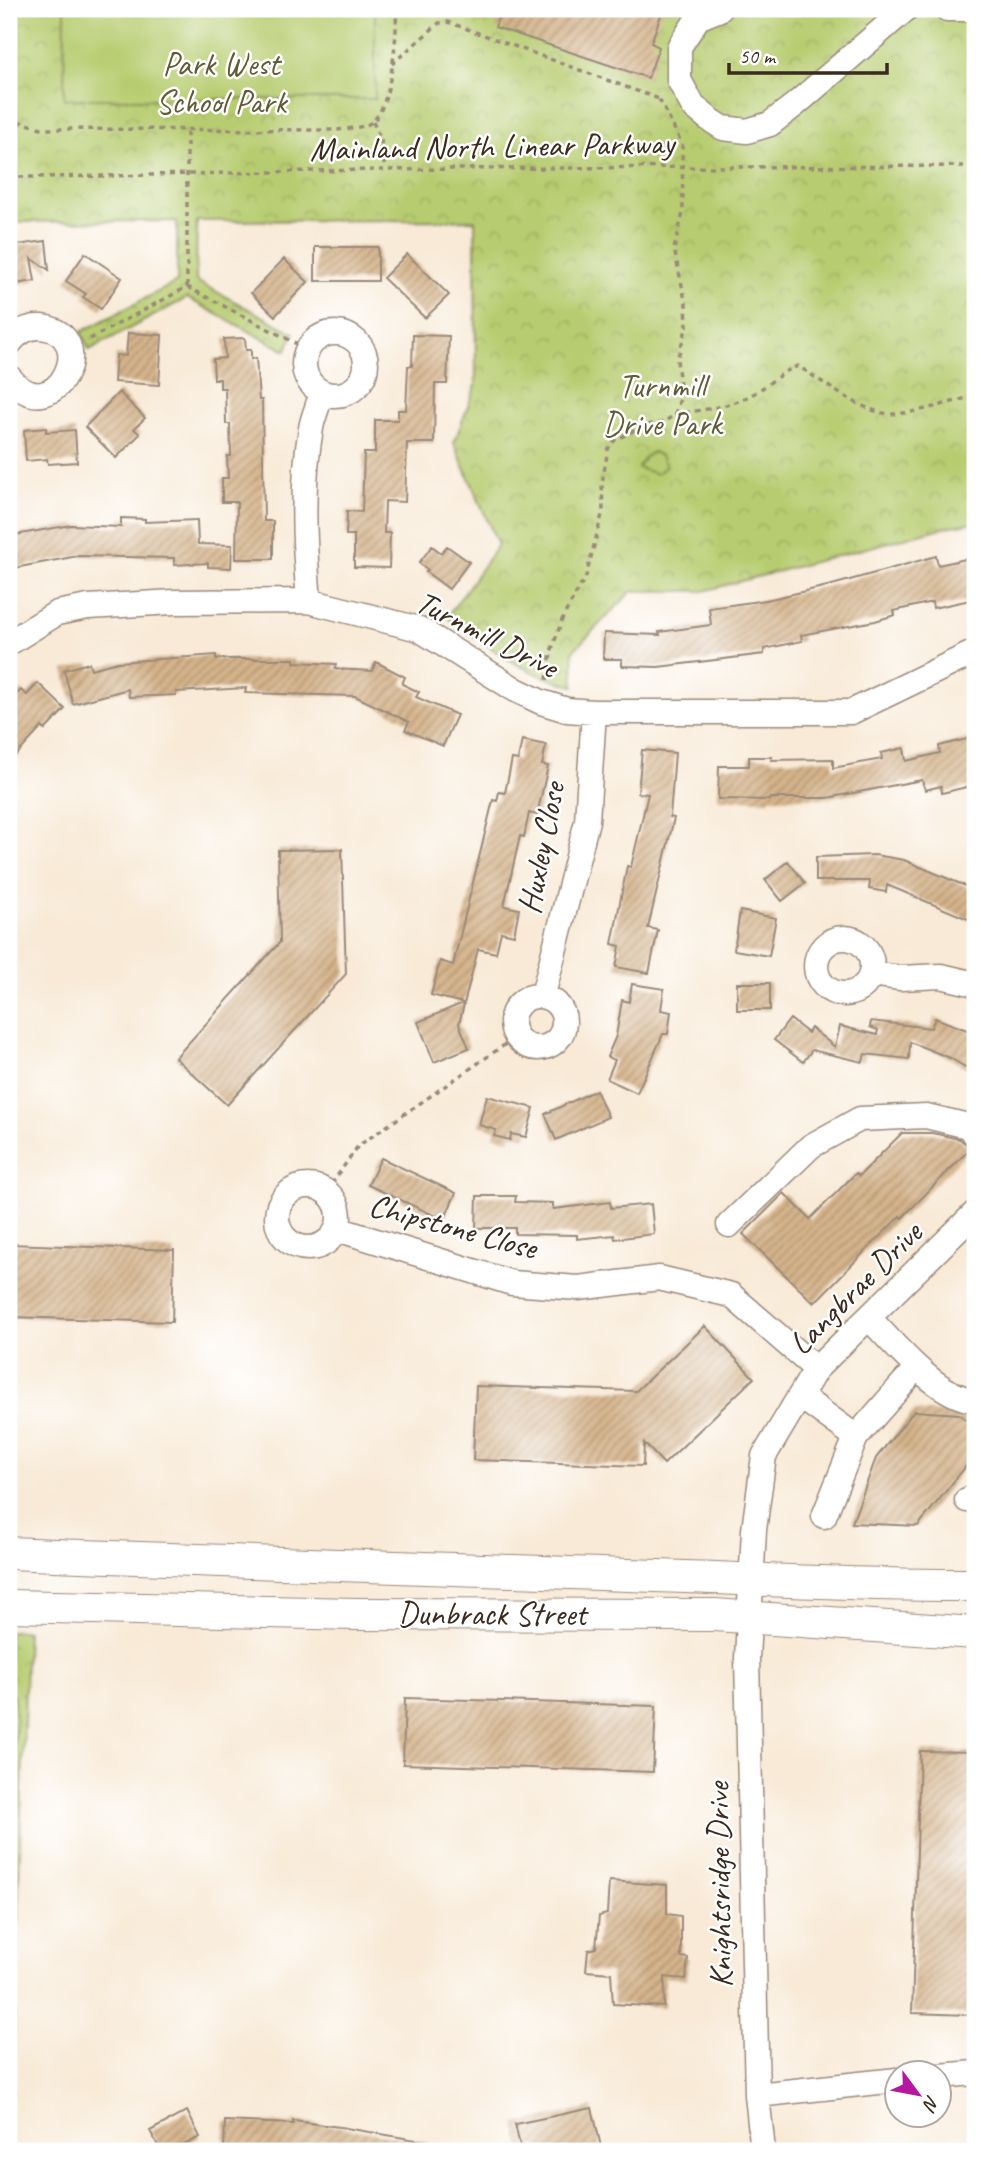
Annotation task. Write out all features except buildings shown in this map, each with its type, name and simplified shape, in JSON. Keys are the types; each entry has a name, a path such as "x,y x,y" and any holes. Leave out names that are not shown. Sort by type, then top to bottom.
{"main road":[{"name":"Dunbrack Street","path":"9,1553 336,1568 751,1579 903,1586 975,1585"},
{"name":"Dunbrack Street","path":"9,1606 342,1614 750,1616 975,1633"}],"street":[{"path":"720,9 698,18 679,47 679,80 693,106 709,119 723,128 747,131 770,124 906,9"},
{"path":"947,9 975,9"},
{"path":"9,344 24,330 45,327 64,339 71,359 70,370 57,388 36,394 15,385 9,377"},
{"path":"342,333 352,337 364,353 364,373 359,382 342,393 322,392 308,378 304,359 307,349 322,336 342,333"},
{"path":"309,601 303,539 307,470 311,427 322,392"},
{"name":"Turnmill Drive","path":"9,643 57,613 88,607 174,602 309,601 419,629 516,690 541,702 567,710 594,712 851,712 975,652"},
{"name":"Huxley Close","path":"543,995 587,821 594,712"},
{"path":"871,974 901,978 942,976 975,984"},
{"path":"543,995 558,1004 563,1011 564,1028 555,1042 539,1048 523,1043 516,1037 513,1011 525,998 543,995"},
{"path":"729,1225 811,1146 860,1119 926,1116 968,1126 975,1134"},
{"name":"Chipstone Close","path":"307,1186 326,1192 338,1209 337,1228 325,1243 307,1248 290,1243 279,1228 278,1210 288,1194 296,1188 307,1186"},
{"name":"Langbrae Drive","path":"750,1616 754,1530 764,1455 816,1369 975,1213"},
{"name":"Chipstone Close","path":"337,1228 512,1283 578,1288 659,1278 731,1295 816,1369"},
{"path":"869,1318 930,1380 967,1399 975,1400"},
{"path":"824,1517 856,1437 906,1380"},
{"path":"800,1396 856,1437"},
{"name":"Knightsridge Drive","path":"750,1616 747,1658 757,2095 763,2151"},
{"path":"953,2075 975,2073"},
{"path":"757,2095 883,2082"}],"path":[{"path":"9,43 11,108 20,122 44,129 338,130 373,122 381,111 391,66 396,9"},
{"path":"391,66 439,23 449,22 659,99 682,144 683,213 674,249 686,304 687,326 677,360 681,396 675,414"},
{"path":"9,163 20,122"},
{"path":"373,122 381,140 385,170"},
{"path":"187,129 187,287"},
{"name":"Mainland North Linear Parkway","path":"9,177 131,177 187,173 385,170 975,166"},
{"path":"69,348 187,287"},
{"path":"187,287 307,349"},
{"path":"541,702 551,652 563,617 586,576 603,511 602,483 608,449 615,440 645,425 663,422 675,414 731,403 755,393 784,371 798,366 865,407 892,415 975,396"},
{"path":"326,1192 358,1146 516,1037"}],"green space":[{"path":"9,9 975,9 975,522 942,528 704,591 632,591 573,651 574,686 522,667 447,617 498,545 454,443 476,385 475,220 197,221 196,281 294,333 286,351 187,298 89,350 81,332 177,282 177,221 9,222"},
{"name":"Park West School Park","path":"65,9 375,9 375,99 64,99"},
{"path":"653,452 661,456 666,466 657,474 638,468 645,457"},
{"path":"9,1631 27,1631 12,2094 9,2094"},
{"path":"9,1694 13,1695 16,1718 16,1774 15,1810 9,1828"}],"park label":[{"name":"Turnmill Drive Park","path":"662,405"}]}
